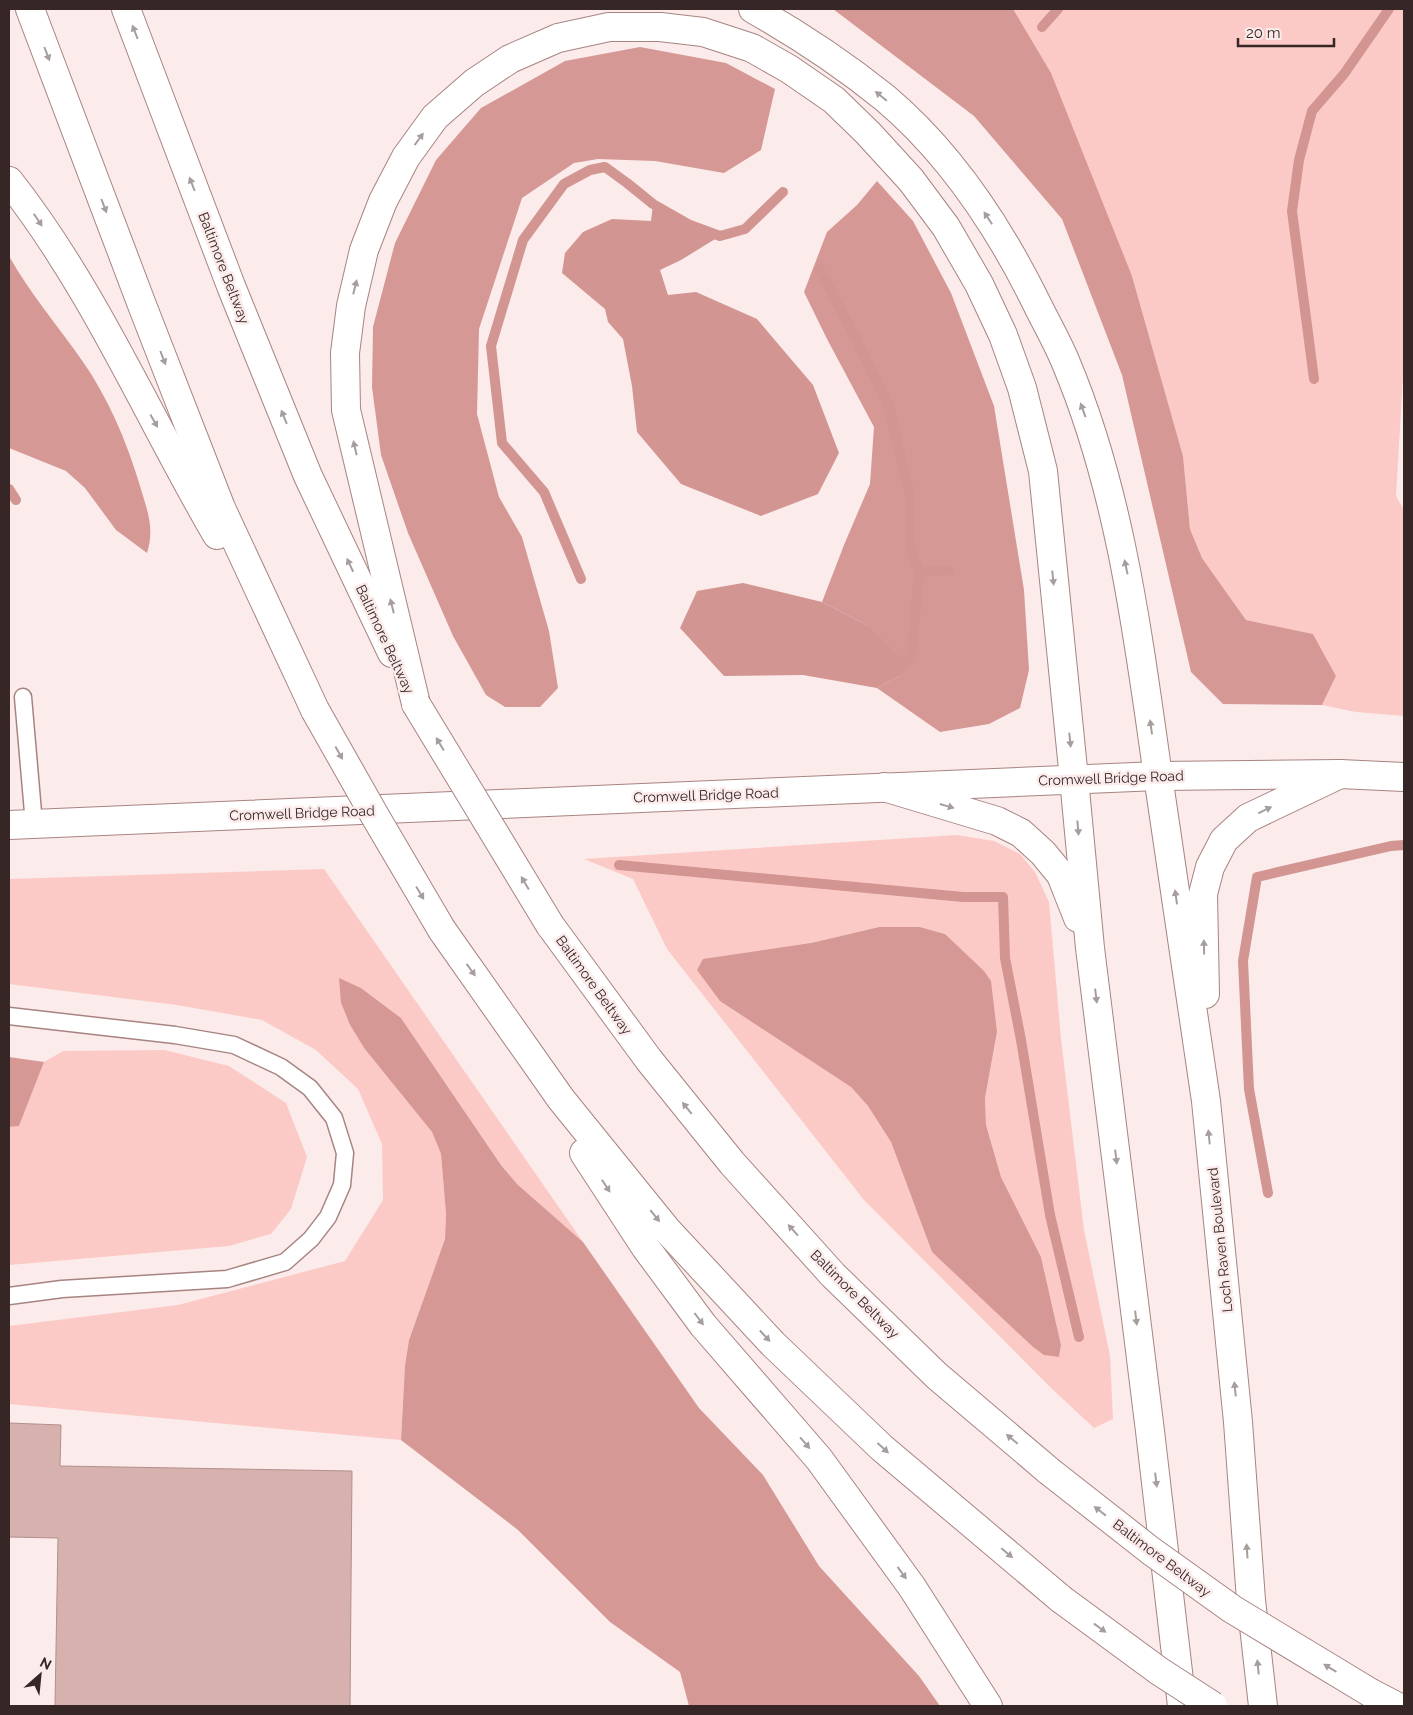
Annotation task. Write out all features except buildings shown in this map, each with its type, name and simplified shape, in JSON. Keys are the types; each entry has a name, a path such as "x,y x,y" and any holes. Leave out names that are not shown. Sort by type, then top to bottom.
{"main road":[{"path":"30,9 221,508 315,710 374,816 442,930 561,1099 667,1230 773,1344 882,1448 1061,1599 1159,1671 1213,1706"},
{"name":"Baltimore Beltway","path":"126,9 231,286 308,476 416,704 550,925 648,1060 732,1163 827,1268 937,1376 1049,1471 1151,1551 1232,1609 1396,1706"},
{"name":"Loch Raven Boulevard","path":"753,9 829,56 886,99 925,137 970,191 1014,259 1066,363 1093,438 1115,515 1134,603 1206,1101 1237,1412 1251,1600 1263,1706"},
{"path":"416,704 346,410 344,354 351,306 364,250 383,201 406,157 435,117 474,83 510,59 558,38 609,27 660,27 703,32 752,48 789,69 834,100 868,133 911,180 946,226 979,284 1003,335 1022,388 1043,471 1090,948 1182,1706"},
{"path":"9,181 71,269 206,517 300,677"},
{"path":"1206,1101 1203,894 1210,867 1224,840 1248,818 1340,774"},
{"name":"Cromwell Bridge Road","path":"21,825 1158,776 1340,774 1404,777"},
{"path":"884,788 997,821 1021,833 1043,853 1061,875 1090,948"},
{"path":"499,1010 553,1104 646,1248 703,1324 819,1459 912,1587 988,1706"}],"lane":[{"path":"21,825 23,696"},
{"path":"9,1016 176,1035 234,1045 281,1067 310,1088 334,1118 345,1153 342,1185 328,1216 311,1238 285,1262 228,1279 62,1289 9,1296"}],"shaded area":[{"path":"833,9 1013,9 1051,73 1132,276 1183,456 1190,529 1202,558 1246,620 1313,634 1336,676 1322,705 1223,704 1191,672 1122,375 1062,219 974,116"},
{"path":"1013,9 1404,9 1404,359 1396,496 1404,510 1404,716 1356,712 1322,705 1336,676 1313,634 1246,620 1202,558 1190,529 1183,456 1132,276"},
{"path":"640,47 726,63 775,89 761,150 724,173 655,161 598,159 574,163 522,198 479,329 477,414 499,497 522,537 549,631 558,688 540,707 505,707 486,695 453,636 408,533 381,455 372,387 373,327 395,243 436,160 481,108 565,61"},
{"path":"877,181 913,221 951,293 994,406 1024,590 1029,670 1020,708 989,724 940,732 877,688 899,676 867,625 822,602 870,484 874,427 804,292 827,232 857,205"},
{"path":"653,204 690,225 720,236 681,260 660,270 668,295 696,292 757,319 813,385 839,453 818,494 761,516 681,484 637,432 632,386 623,339 608,322 605,309 562,273 565,253 583,232 612,219 651,221"},
{"path":"9,256 91,374 116,420 135,469 147,511 150,535 147,553 116,530 85,488 66,471 9,448"},
{"path":"743,583 822,602 867,625 906,663 899,676 877,688 803,675 724,676 680,628 697,591"},
{"path":"957,835 994,841 1020,854 1035,872 1049,902 1061,1039 1084,1230 1110,1356 1113,1419 1094,1428 1049,1386 864,1200 667,949 633,879 584,859","holes":["879,927 920,927 945,934 997,1032 985,1098 986,1125 1001,1177 1041,1257 1061,1345 1059,1357 932,1252 891,1142 868,1106 851,1087 811,943"]},
{"path":"324,869 583,1242 517,1184 501,1165 401,1018 361,988 341,1003 350,1025 364,1048 432,1132 441,1154 446,1214 445,1239 409,1340 405,1365 401,1440 9,1404 9,1326 178,1305 345,1261 383,1200 382,1144 358,1089 316,1050 262,1020 177,1005 9,984 9,879"},
{"path":"879,927 920,927 945,934 984,971 991,981 997,1032 985,1098 986,1125 1001,1177 1041,1257 1061,1345 1059,1357 1044,1355 1033,1347 932,1252 891,1142 868,1106 851,1087 720,1001 697,970 703,959 811,943"},
{"path":"339,978 361,988 401,1018 501,1165 517,1184 583,1242 699,1408 763,1475 819,1566 919,1676 940,1706 689,1706 680,1672 610,1622 518,1530 401,1440 405,1365 409,1340 445,1239 446,1214 441,1154 432,1132 364,1048 350,1025 341,1003"},
{"path":"165,1050 229,1066 286,1103 307,1157 291,1209 271,1234 229,1246 9,1265 9,1127 19,1126 44,1062 63,1051"},
{"path":"9,1057 44,1062 19,1126 9,1127"}],"waterway":[{"path":"1042,27 1058,9"},
{"path":"1314,379 1292,211 1299,160 1312,111 1344,74 1389,9"},
{"path":"581,579 544,492 502,443 491,346 523,240 564,184 590,170 605,167 653,204 690,225 720,236 745,229 783,192"},
{"path":"819,269 888,404 910,495 910,546 919,572 912,649 906,663"},
{"path":"9,489 16,500"},
{"path":"919,572 949,570"},
{"path":"1268,1193 1249,1089 1243,961 1257,877 1391,846 1404,845"},
{"path":"619,865 963,897 1003,897 1005,958 1021,1040 1050,1215 1079,1337"}]}
